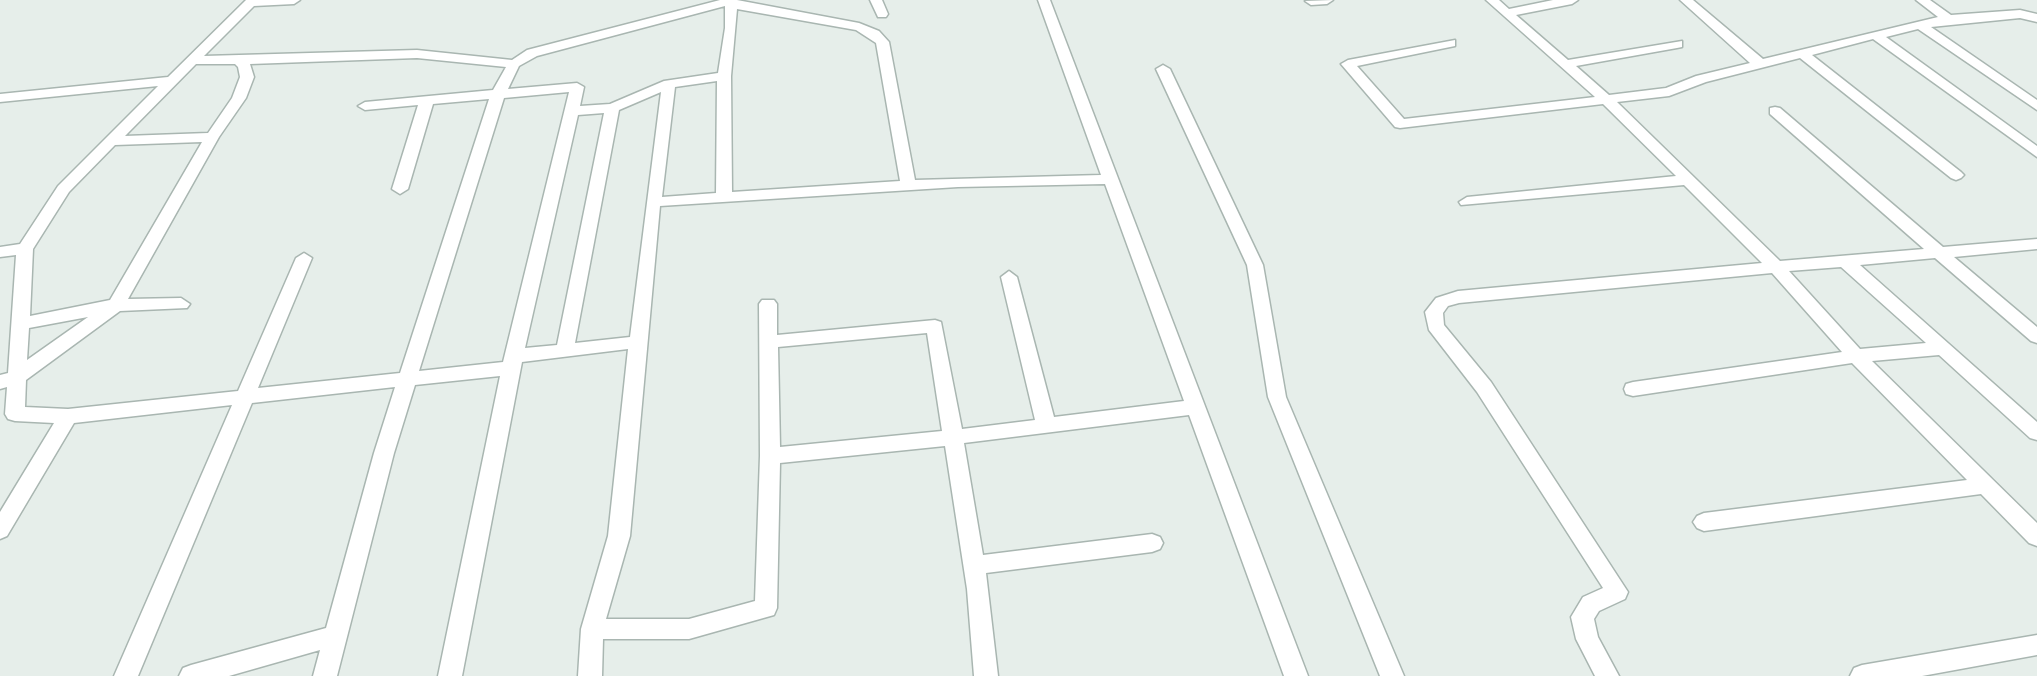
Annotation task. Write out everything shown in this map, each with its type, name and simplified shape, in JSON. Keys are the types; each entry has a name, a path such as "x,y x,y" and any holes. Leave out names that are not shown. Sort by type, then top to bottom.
{"street":[{"path":"294,0 252,1 63,189 25,249 15,414 68,416 409,379 565,351 638,342"},
{"path":"876,0 882,14"},
{"path":"1044,0 1296,676"},
{"path":"1311,1 1327,0"},
{"path":"1491,0 1608,101 1777,268 1856,356 1983,486 2037,537"},
{"path":"1506,14 1572,0"},
{"path":"1686,0 1761,65"},
{"path":"1924,1 1941,0"},
{"path":"1924,1 1948,19"},
{"path":"325,676 384,453 498,94 514,64 532,53 731,2 859,27 874,34 882,42 909,187"},
{"path":"724,196 724,76 731,2"},
{"path":"1450,43 1348,64 1400,124 1669,92 1701,79 1875,34 1948,19 2020,14 2037,18"},
{"path":"1920,25 2037,106"},
{"path":"1875,34 2037,153"},
{"path":"1566,63 1677,44"},
{"path":"193,60 417,54 514,64"},
{"path":"1803,54 1956,175"},
{"path":"0,382 19,376 116,305 212,137 239,98 247,77 245,66 238,60"},
{"path":"1163,69 1256,265 1277,397 1392,676"},
{"path":"571,111 612,108 669,84 724,76"},
{"path":"0,98 171,81"},
{"path":"590,676 592,629 619,536 653,202 669,84"},
{"path":"365,106 577,87 513,362 450,676"},
{"path":"400,189 427,100"},
{"path":"565,351 612,108"},
{"path":"1775,111 2037,336"},
{"path":"111,141 212,137"},
{"path":"653,202 958,182 1112,179"},
{"path":"1467,202 1686,180"},
{"path":"1607,676 1587,639 1582,616 1591,604 1617,592 1484,387 1435,326 1434,312 1442,302 1458,297 1845,262 1937,251 2037,244"},
{"path":"0,252 25,249"},
{"path":"126,676 304,258"},
{"path":"1845,262 2037,433"},
{"path":"1009,277 1046,426"},
{"path":"21,324 116,305 181,304"},
{"path":"592,629 689,629 766,608 770,456 768,304"},
{"path":"769,342 935,326 955,437 974,565 986,676"},
{"path":"1633,389 1856,356 1943,348"},
{"path":"770,456 955,437 1195,407"},
{"path":"0,530 68,416"},
{"path":"1704,522 1983,486"},
{"path":"974,565 1152,543"},
{"path":"191,676 335,636"},
{"path":"1862,676 2037,645"}]}
